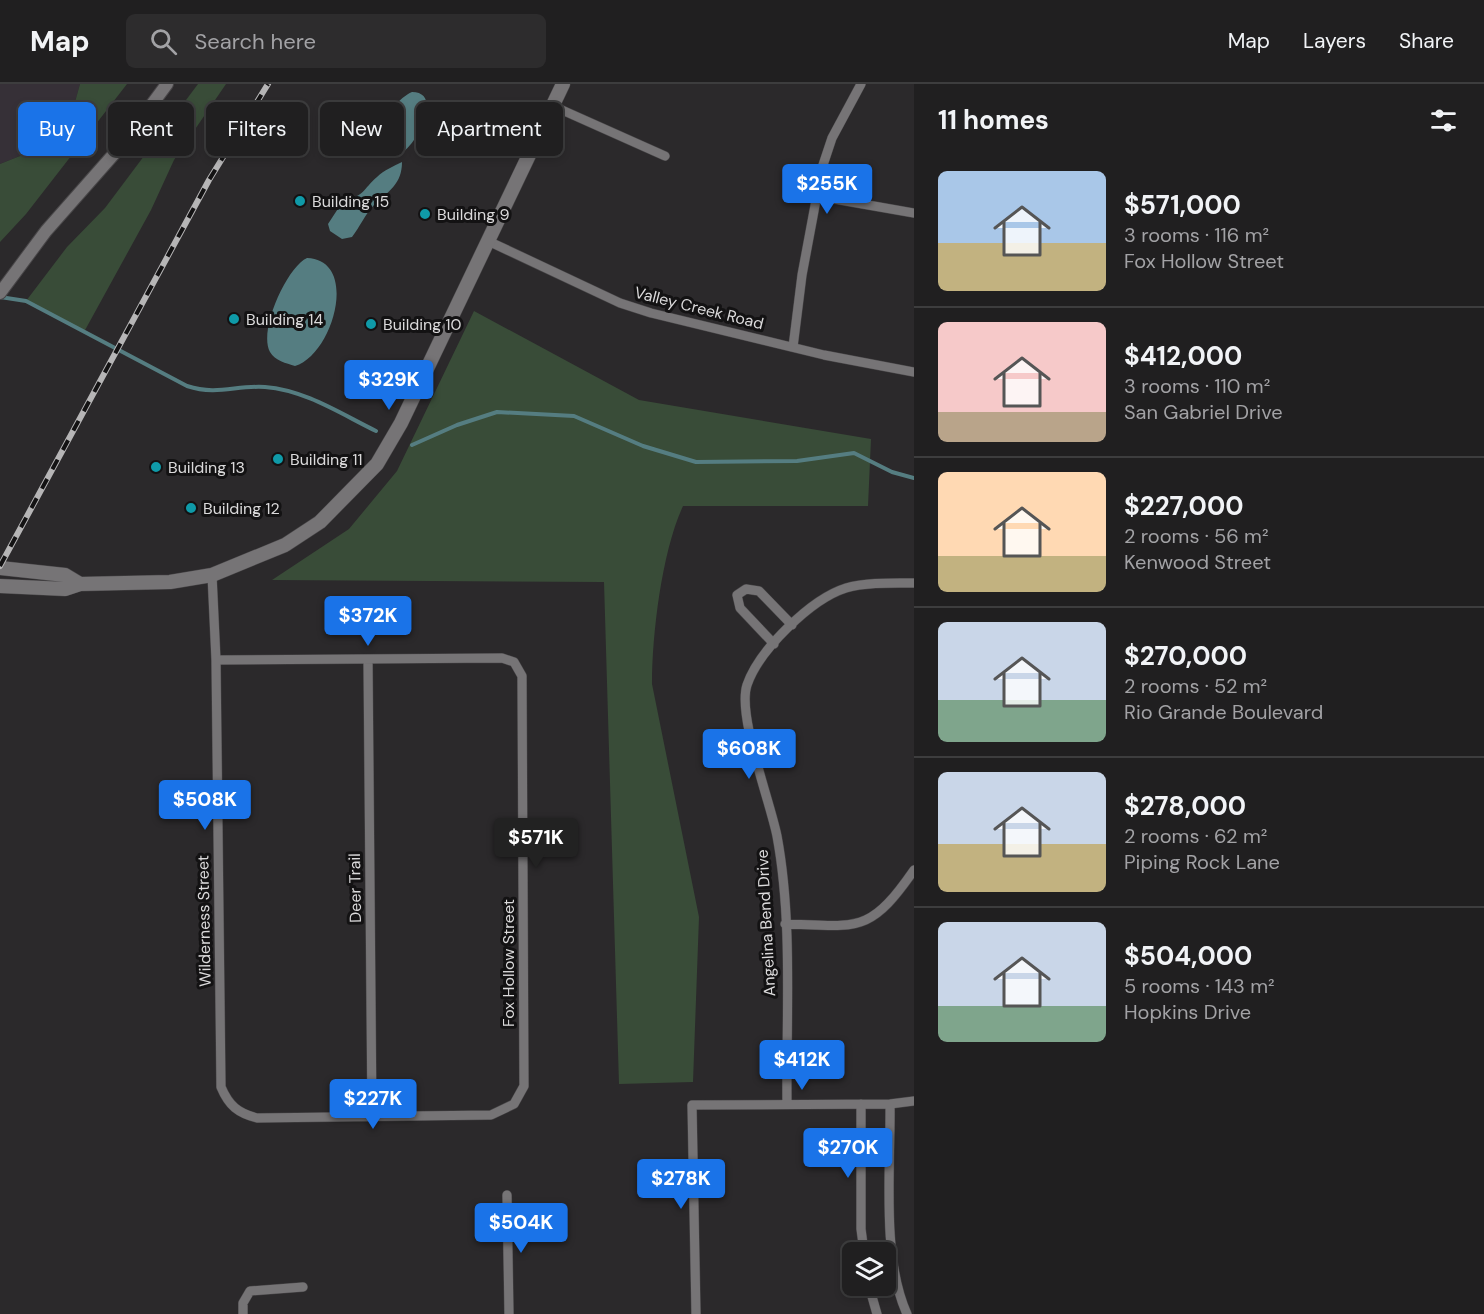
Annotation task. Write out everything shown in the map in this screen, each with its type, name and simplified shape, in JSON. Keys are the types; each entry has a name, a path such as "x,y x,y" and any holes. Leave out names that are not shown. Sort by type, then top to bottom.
{"main road":[{"path":"555,102 563,84"},
{"path":"0,586 65,589 80,584 170,582 212,575 285,545 320,522 377,464 401,423 529,156"},
{"path":"0,568 65,575 80,584"}],"street":[{"path":"0,293 46,231 121,146 167,84"},
{"path":"793,347 802,275 822,168 832,138 861,84"},
{"path":"563,110 665,156"},
{"path":"817,196 914,213"},
{"name":"Valley Creek Road","path":"488,241 620,303 793,347 914,372"},
{"name":"Wilderness Street","path":"212,575 216,660 221,1087 236,1111 257,1118 372,1117"},
{"name":"Angelina Bend Drive","path":"787,1104 785,924 777,836 746,700 747,685 774,644 816,604 846,588 914,584"},
{"path":"774,644 740,608 737,595 746,589 759,591 792,625"},
{"name":"Fox Hollow Street","path":"368,660 502,658 514,662 522,676 524,1086 514,1104 491,1115 372,1117"},
{"path":"216,660 368,660"},
{"name":"Deer Trail","path":"368,660 372,1117"},
{"path":"785,924 852,925 867,921 893,901 914,870"},
{"path":"696,1314 692,1105 890,1104 914,1101"},
{"path":"861,1104 863,1242"},
{"path":"890,1104 891,1250 896,1280 907,1314"},
{"path":"507,1195 509,1314"},
{"path":"243,1314 246,1296 250,1291 260,1288 303,1287"},
{"path":"872,1296 877,1314"}],"shaded area":[{"path":"0,84 80,84 75,102 18,102 18,156 20,156 0,164"}],"green space":[{"path":"80,84 127,84 113,102 108,102 108,108 96,124 96,102 75,102"},
{"path":"198,84 226,84 214,102 206,102 206,113 194,131 194,102 184,102"},
{"path":"20,156 71,156 26,214 0,242 0,164"},
{"path":"144,156 177,156 151,210 84,332 26,301 67,247 105,208"},
{"path":"474,311 639,400 871,439 868,506 683,506 669,546 656,618 652,684 699,917 693,1082 619,1084 604,582 272,580 349,529 397,471"}],"water":[{"path":"412,92 421,94 426,102 416,102 416,137 404,150 404,102 398,102"},
{"path":"402,162 397,182 371,209 352,237 342,239 330,231 328,224 343,201 360,194 389,168"},
{"path":"307,258 323,263 333,274 337,290 335,309 320,345 309,358 295,366 272,355 267,342 268,330 276,300 283,286 299,264"}],"waterway":[{"path":"0,297 26,301 187,386 208,390 254,387 280,389 322,404 376,431"},
{"path":"412,445 457,425 497,412 574,416 643,446 696,462 797,461 854,453 892,472 914,478"}],"railway":[{"path":"0,566 209,180 268,84"}],"place":[{"name":"Building 15","path":"300,201"},
{"name":"Building 9","path":"425,214"},
{"name":"Building 14","path":"234,319"},
{"name":"Building 10","path":"371,324"},
{"name":"Building 11","path":"278,459"},
{"name":"Building 13","path":"156,467"},
{"name":"Building 12","path":"191,508"}]}
